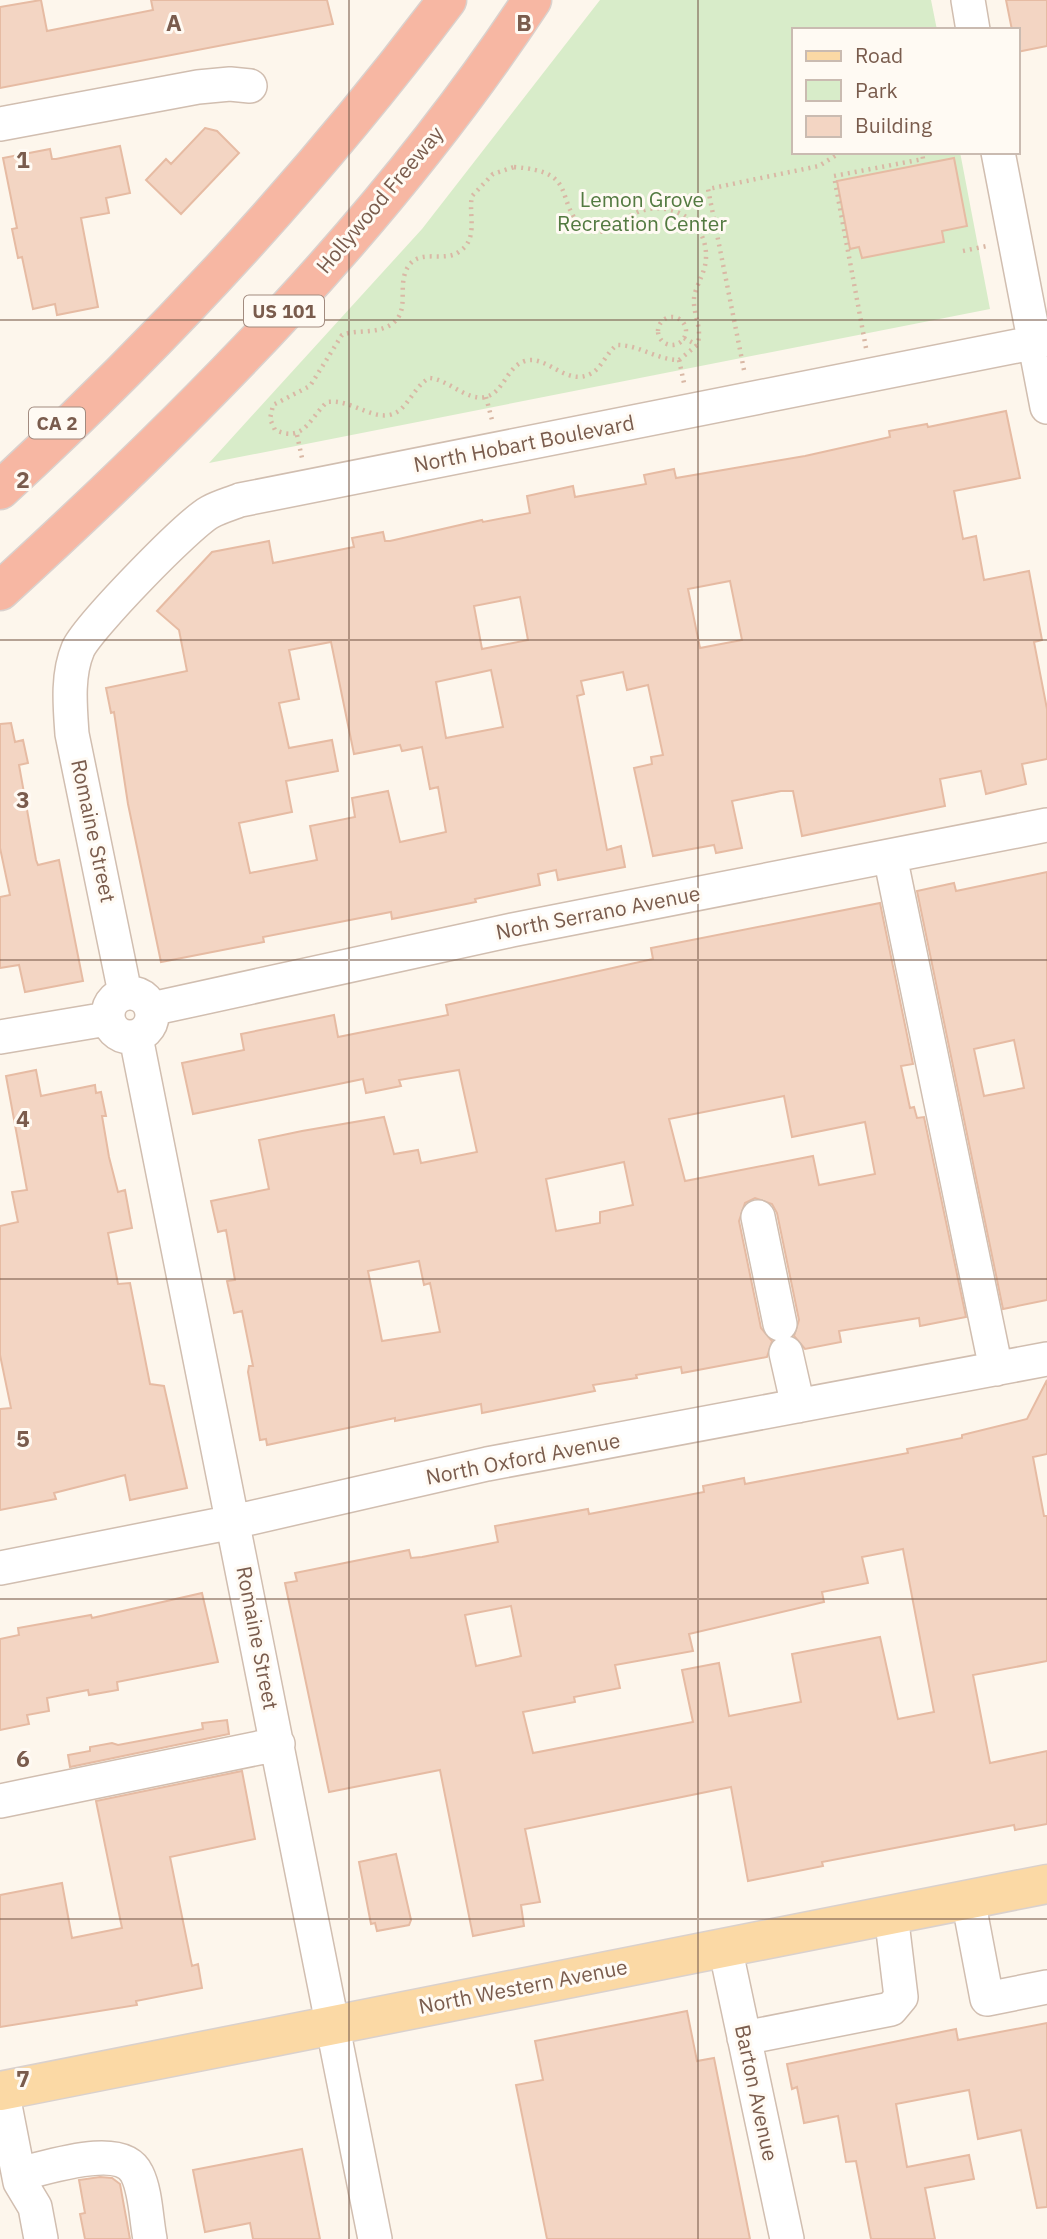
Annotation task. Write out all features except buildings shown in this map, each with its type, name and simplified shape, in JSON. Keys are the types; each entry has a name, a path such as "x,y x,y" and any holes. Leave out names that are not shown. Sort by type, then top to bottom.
{"highway":[{"path":"0,490 114,382 272,214 354,119 447,0"},
{"name":"Hollywood Freeway","path":"0,591 169,432 328,263 484,73 532,0"},
{"name":"CA 2","path":"0,464 114,382"}],"main road":[{"name":"North Western Avenue","path":"1,2091 1047,1884"}],"street":[{"path":"968,0 973,28"},
{"path":"0,124 198,87 230,84 250,86"},
{"path":"998,154 1041,342 1047,407"},
{"name":"North Hobart Boulevard","path":"72,669 78,648 91,629 185,532 209,513 240,500 1041,342"},
{"name":"Romaine Street","path":"72,669 69,702 72,734 124,976 375,2239"},
{"name":"North Serrano Avenue","path":"0,1037 130,1014 512,930 1047,825"},
{"path":"890,856 996,1369"},
{"path":"758,1217 798,1406"},
{"name":"North Oxford Avenue","path":"0,1568 233,1522 487,1464 1047,1359"},
{"path":"0,1801 278,1744"},
{"path":"968,1899 987,1999 1047,1987"},
{"path":"744,2038 891,2009 901,1997 891,1914"},
{"name":"Barton Avenue","path":"724,1947 787,2239"},
{"path":"1,2091 13,2181 35,2207 41,2239"},
{"path":"13,2181 108,2156 125,2159 137,2174 150,2239"}],"path":[{"path":"749,399 708,189 819,166 838,154"},
{"path":"870,377 834,176 923,159 922,154"},
{"path":"514,167 534,168 559,182 566,193 570,212 586,231 601,233 616,229 636,212 651,208 683,214 695,224 703,237 706,255 694,304 699,328 696,345 679,360 670,360 642,348 617,345 593,372 574,377 539,362 526,360 510,371 496,391 486,397 474,397 452,384 429,378 419,384 400,410 386,416 372,414 349,402 327,402 306,430 297,435 275,430 270,419 273,405 310,386 320,375 325,358 342,335 383,329 394,322 402,313 405,301 403,274 412,261 424,256 449,256 460,251 471,234 472,196 492,174 514,167"},
{"path":"666,318 681,319 684,338 675,344 664,343 659,338 660,324 666,318"},
{"path":"684,338 696,345"}],"green space":[{"name":"Lemon Grove Recreation Center","path":"600,0 931,0 937,28 792,28 792,154 960,154 990,309 209,463 422,229"}]}
